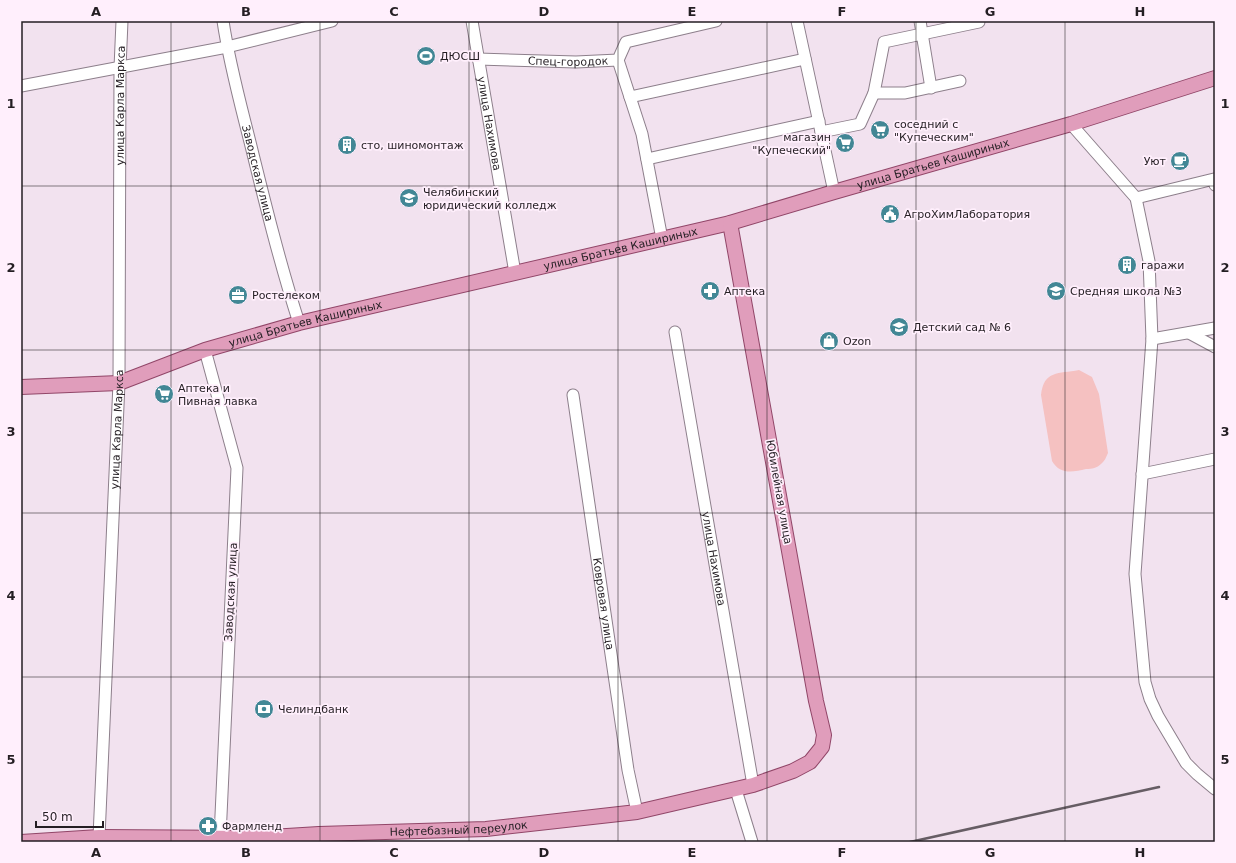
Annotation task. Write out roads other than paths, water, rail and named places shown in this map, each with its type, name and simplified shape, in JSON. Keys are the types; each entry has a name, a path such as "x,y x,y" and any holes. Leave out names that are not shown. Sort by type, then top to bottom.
{"main road":[{"name":"улица Братьев Кашириных","path":"21,387 119,383 205,350 299,324 730,224 834,192 1071,124 1215,78"},
{"name":"Юбилейная улица","path":"730,224 824,735 822,747 814,758"},
{"name":"Нефтебазный переулок","path":"21,842 100,837 254,838 319,834 486,829 637,812 753,785 793,771 810,762 814,758"}],"street":[{"name":"улица Карла Маркса","path":"100,837 119,383 120,68 122,21"},
{"name":"Заводская улица","path":"223,21 227,47 263,196 285,280 299,324"},
{"path":"21,86 227,47 332,21"},
{"name":"улица Нахимова","path":"472,21 515,273"},
{"name":"Спец-городок","path":"478,59 576,62 618,60 626,42 716,21"},
{"path":"797,21 834,192"},
{"path":"920,21 931,88"},
{"path":"647,159 820,127 860,124 874,93 884,42 979,22"},
{"path":"630,97 805,59"},
{"path":"618,60 642,134 662,239"},
{"path":"874,93 905,93 960,81"},
{"path":"1071,124 1136,198 1149,260 1152,339 1135,574 1145,682 1150,699 1158,716 1186,763 1215,789"},
{"path":"1136,198 1214,179 1215,185"},
{"path":"1152,339 1215,328"},
{"name":"улица Нахимова","path":"675,332 753,785"},
{"path":"1189,333 1215,347"},
{"name":"Заводская улица","path":"205,350 237,468 220,837"},
{"name":"Ковровая улица","path":"573,395 628,770 637,812"},
{"path":"1142,474 1215,459"},
{"path":"736,790 752,842"}],"railway":[{"path":"910,842 1159,787"}],"place":[{"name":"ДЮСШ","path":"426,56"},
{"name":"соседний с \"Купеческим\"","path":"880,130"},
{"name":"магазин \"Купеческий\"","path":"845,143"},
{"name":"сто, шиномонтаж","path":"347,145"},
{"name":"Уют","path":"1180,161"},
{"name":"Челябинский юридический колледж","path":"409,198"},
{"name":"АгроХимЛаборатория","path":"890,214"},
{"name":"гаражи","path":"1127,265"},
{"name":"Аптека","path":"710,291"},
{"name":"Средняя школа №3","path":"1056,291"},
{"name":"Ростелеком","path":"238,295"},
{"name":"Детский сад № 6","path":"899,327"},
{"name":"Ozon","path":"829,341"},
{"name":"Аптека и Пивная лавка","path":"164,394"},
{"name":"Челиндбанк","path":"264,709"},
{"name":"Фармленд","path":"208,826"}]}
